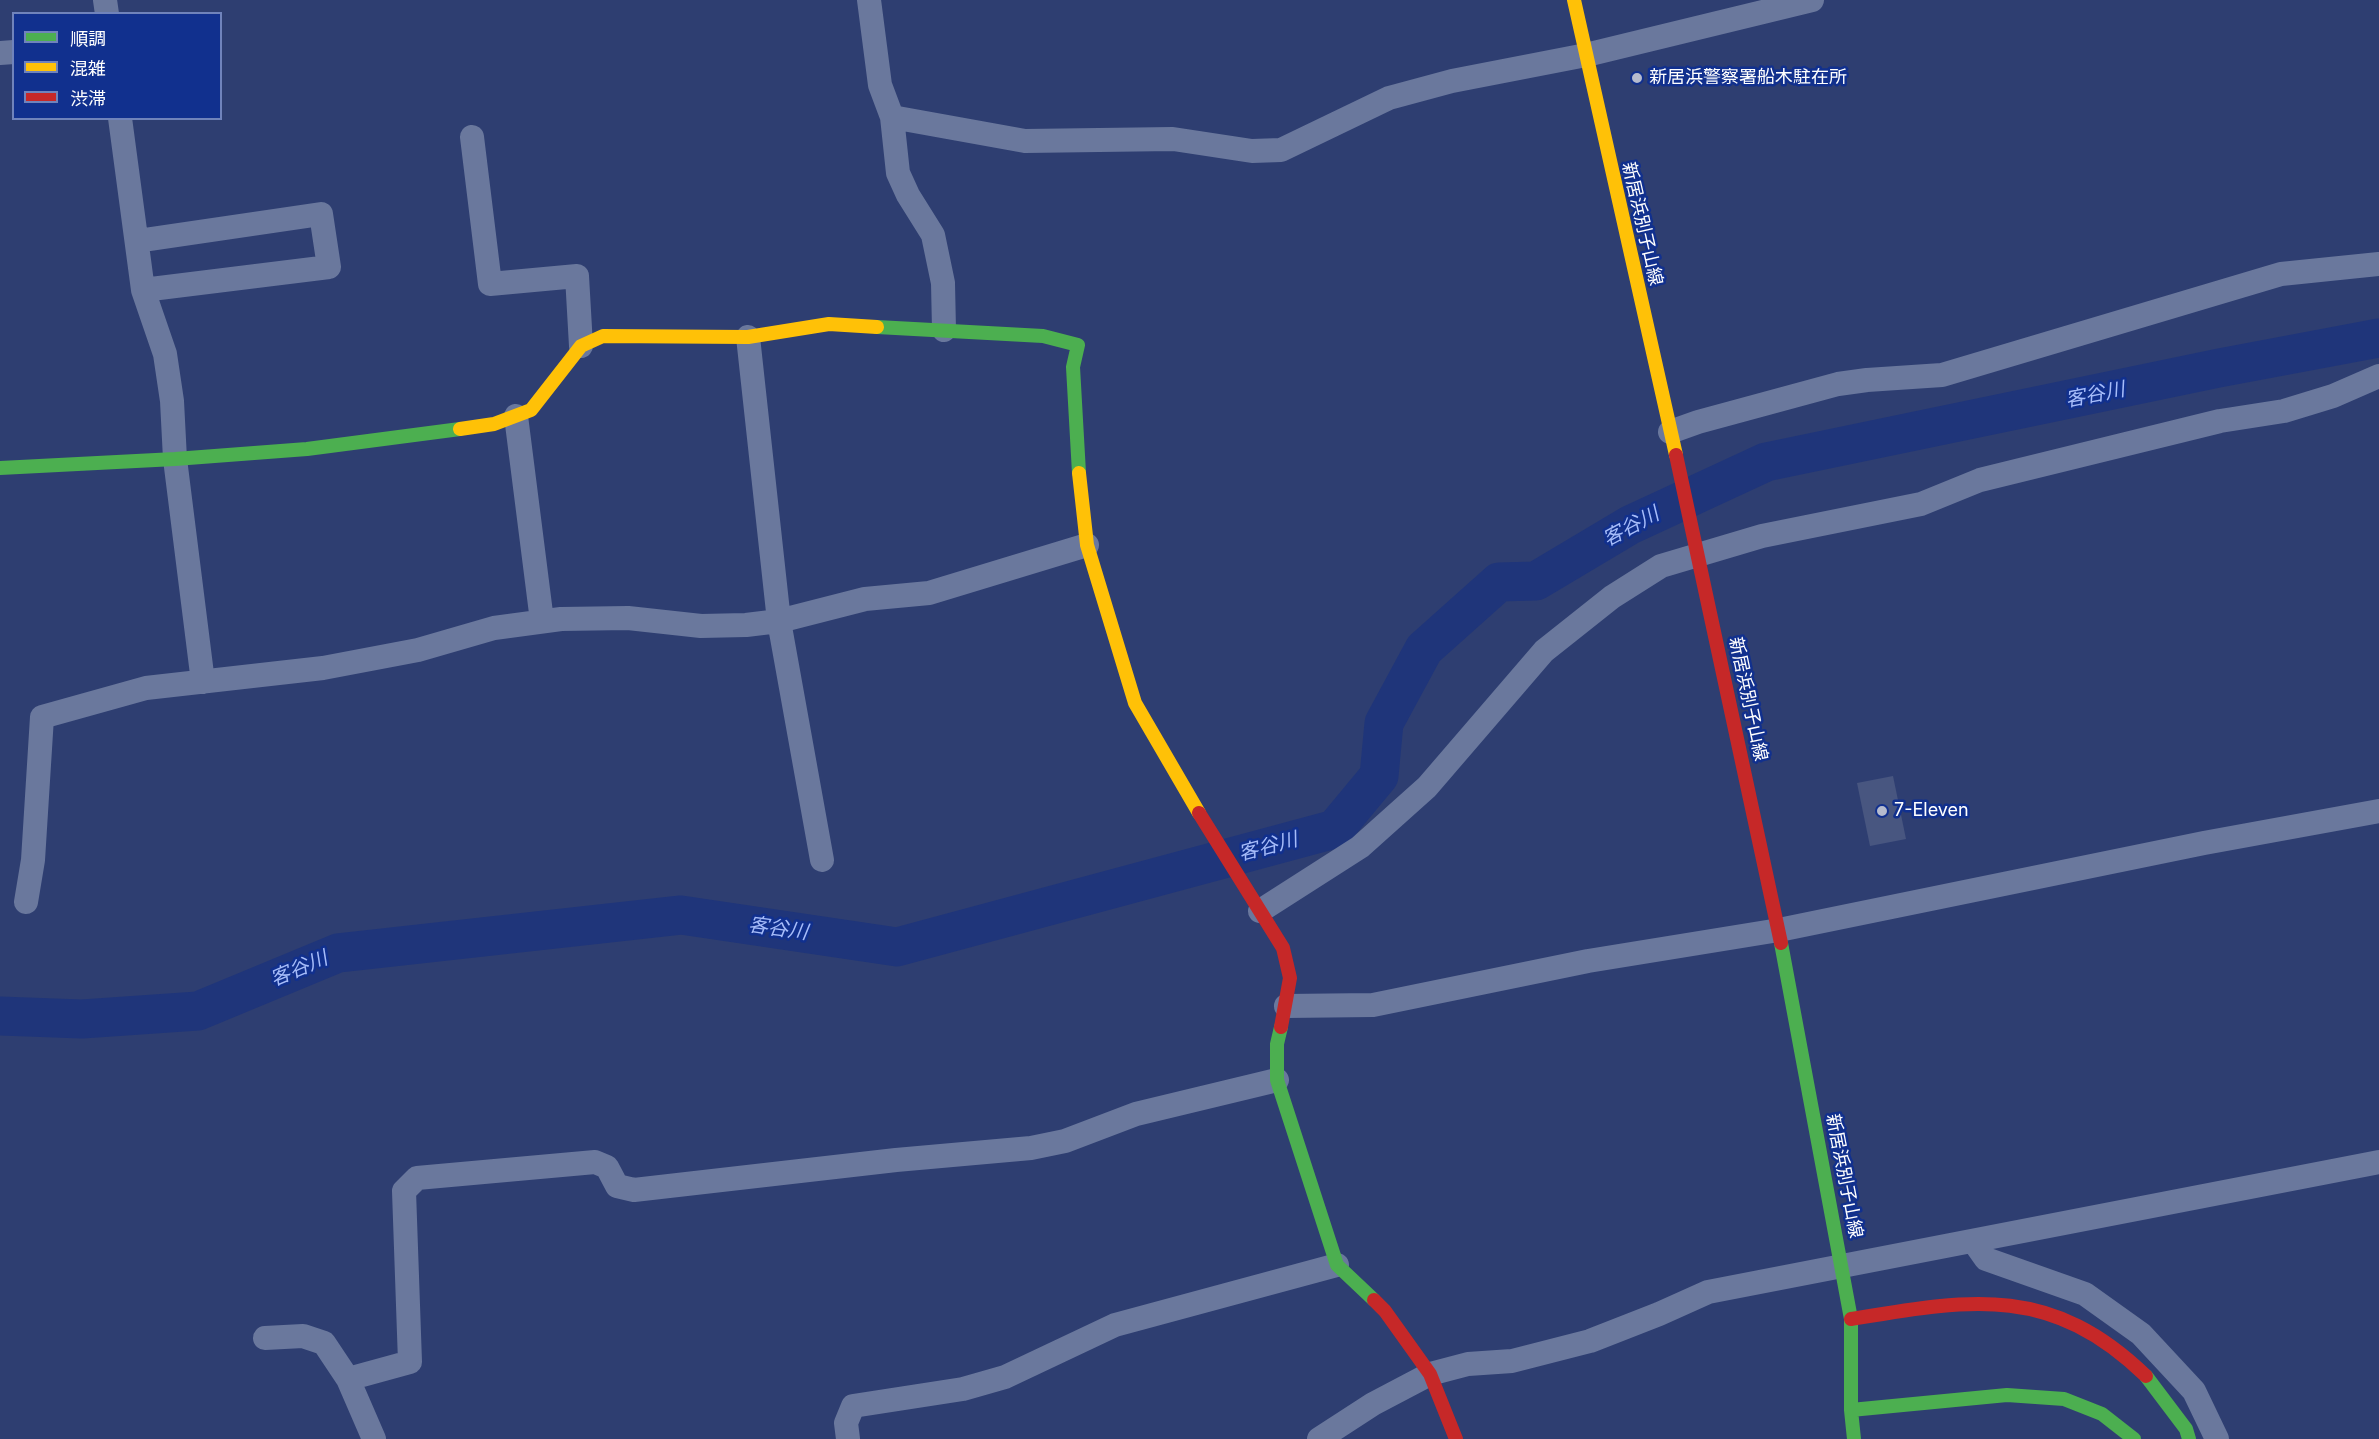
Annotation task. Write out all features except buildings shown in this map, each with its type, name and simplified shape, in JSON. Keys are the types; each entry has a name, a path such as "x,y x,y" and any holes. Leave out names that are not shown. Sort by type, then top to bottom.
{"main road":[{"name":"新居浜別子山線","path":"1574,0 1696,544 1779,930 1851,1319 1851,1410 1854,1439"},
{"path":"0,468 175,459 307,449 494,424 531,410 581,346 603,336 748,337 829,324 1043,336 1078,345 1073,367 1080,489 1087,545 1135,703 1173,771 1283,948 1290,978 1286,1006 1276,1044 1277,1080 1337,1265 1385,1311 1431,1374 1456,1439"},
{"path":"1851,1319 1943,1305 2006,1304 2054,1315 2102,1341 2146,1375 2186,1429 2188,1439"},
{"path":"1851,1410 2007,1395 2064,1399 2102,1414 2134,1439"}],"street":[{"path":"869,0 880,85 892,117 898,173 908,195 933,235 943,283 944,330"},
{"path":"892,117 1024,141 1173,139 1252,151 1281,150 1389,98 1452,81 1586,55 1812,0"},
{"path":"120,120 143,290 165,354 172,401 175,459 203,682"},
{"path":"472,137 490,284 577,276 581,346"},
{"path":"137,241 321,214 329,267 143,290"},
{"path":"1672,438 1698,422 1838,384 1942,375 2281,274 2379,264"},
{"path":"748,337 780,621 822,860"},
{"path":"1258,908 1360,847 1427,787 1544,651 1611,597 1696,544 1762,536 1921,504 1980,480 2220,421 2284,411 2333,396 2379,376"},
{"path":"516,416 542,621"},
{"path":"26,902 33,860 42,717 146,688 323,668 418,650 494,628 542,621 628,618 701,627 780,621 865,599 929,593 1087,545"},
{"path":"1286,1006 1373,1005 1588,961 1779,930 2204,843 2379,811"},
{"path":"348,1379 410,1362 404,1191 417,1178 595,1162 607,1167 616,1186 634,1190 896,1160 1031,1148 1065,1141 1136,1113 1277,1080"},
{"path":"1319,1439 1373,1404 1431,1374 1468,1364 1512,1361 1590,1341 1708,1292 2379,1162"},
{"path":"1974,1242 1986,1259 2085,1293 2141,1334 2194,1391 2217,1439"},
{"path":"848,1439 846,1423 853,1406 963,1389 1005,1377 1115,1324 1337,1265"},
{"path":"265,1338 303,1336 324,1343 348,1379 374,1439"}],"waterway":[{"name":"客谷川","path":"0,1016 82,1019 198,1011 338,953 681,915 897,947 1335,829 1379,776 1384,723 1424,649 1499,582 1536,581 1630,525 1766,462 2219,368 2379,338"}],"traffic: fast":[{"path":"877,327 1043,336 1078,345 1073,367 1079,473"},
{"path":"0,468 175,459 307,449 460,429"},
{"path":"1781,943 1851,1319 1851,1410"},
{"path":"1281,1027 1277,1044 1277,1080 1337,1265 1374,1300"},
{"path":"2146,1376 2186,1429 2189,1439"},
{"path":"1851,1410 2007,1395 2064,1399 2102,1414 2134,1439"},
{"path":"1851,1410 1854,1439"}],"traffic: slow":[{"path":"1574,0 1676,455"},
{"path":"460,429 494,424 531,410 581,346 603,336 748,337 829,324 877,327"},
{"path":"1079,473 1087,545 1135,703 1199,813"}],"traffic: jam":[{"path":"1676,455 1781,943"},
{"path":"1199,813 1283,948 1290,978 1281,1027"},
{"path":"1374,1300 1385,1311 1430,1374 1456,1439"},
{"path":"1851,1319 1972,1304 2008,1306 2043,1312 2077,1325 2111,1346 2146,1376"}],"place":[{"name":"新居浜警察署船木駐在所","path":"1637,78"},
{"name":"7-Eleven","path":"1882,811"}]}
